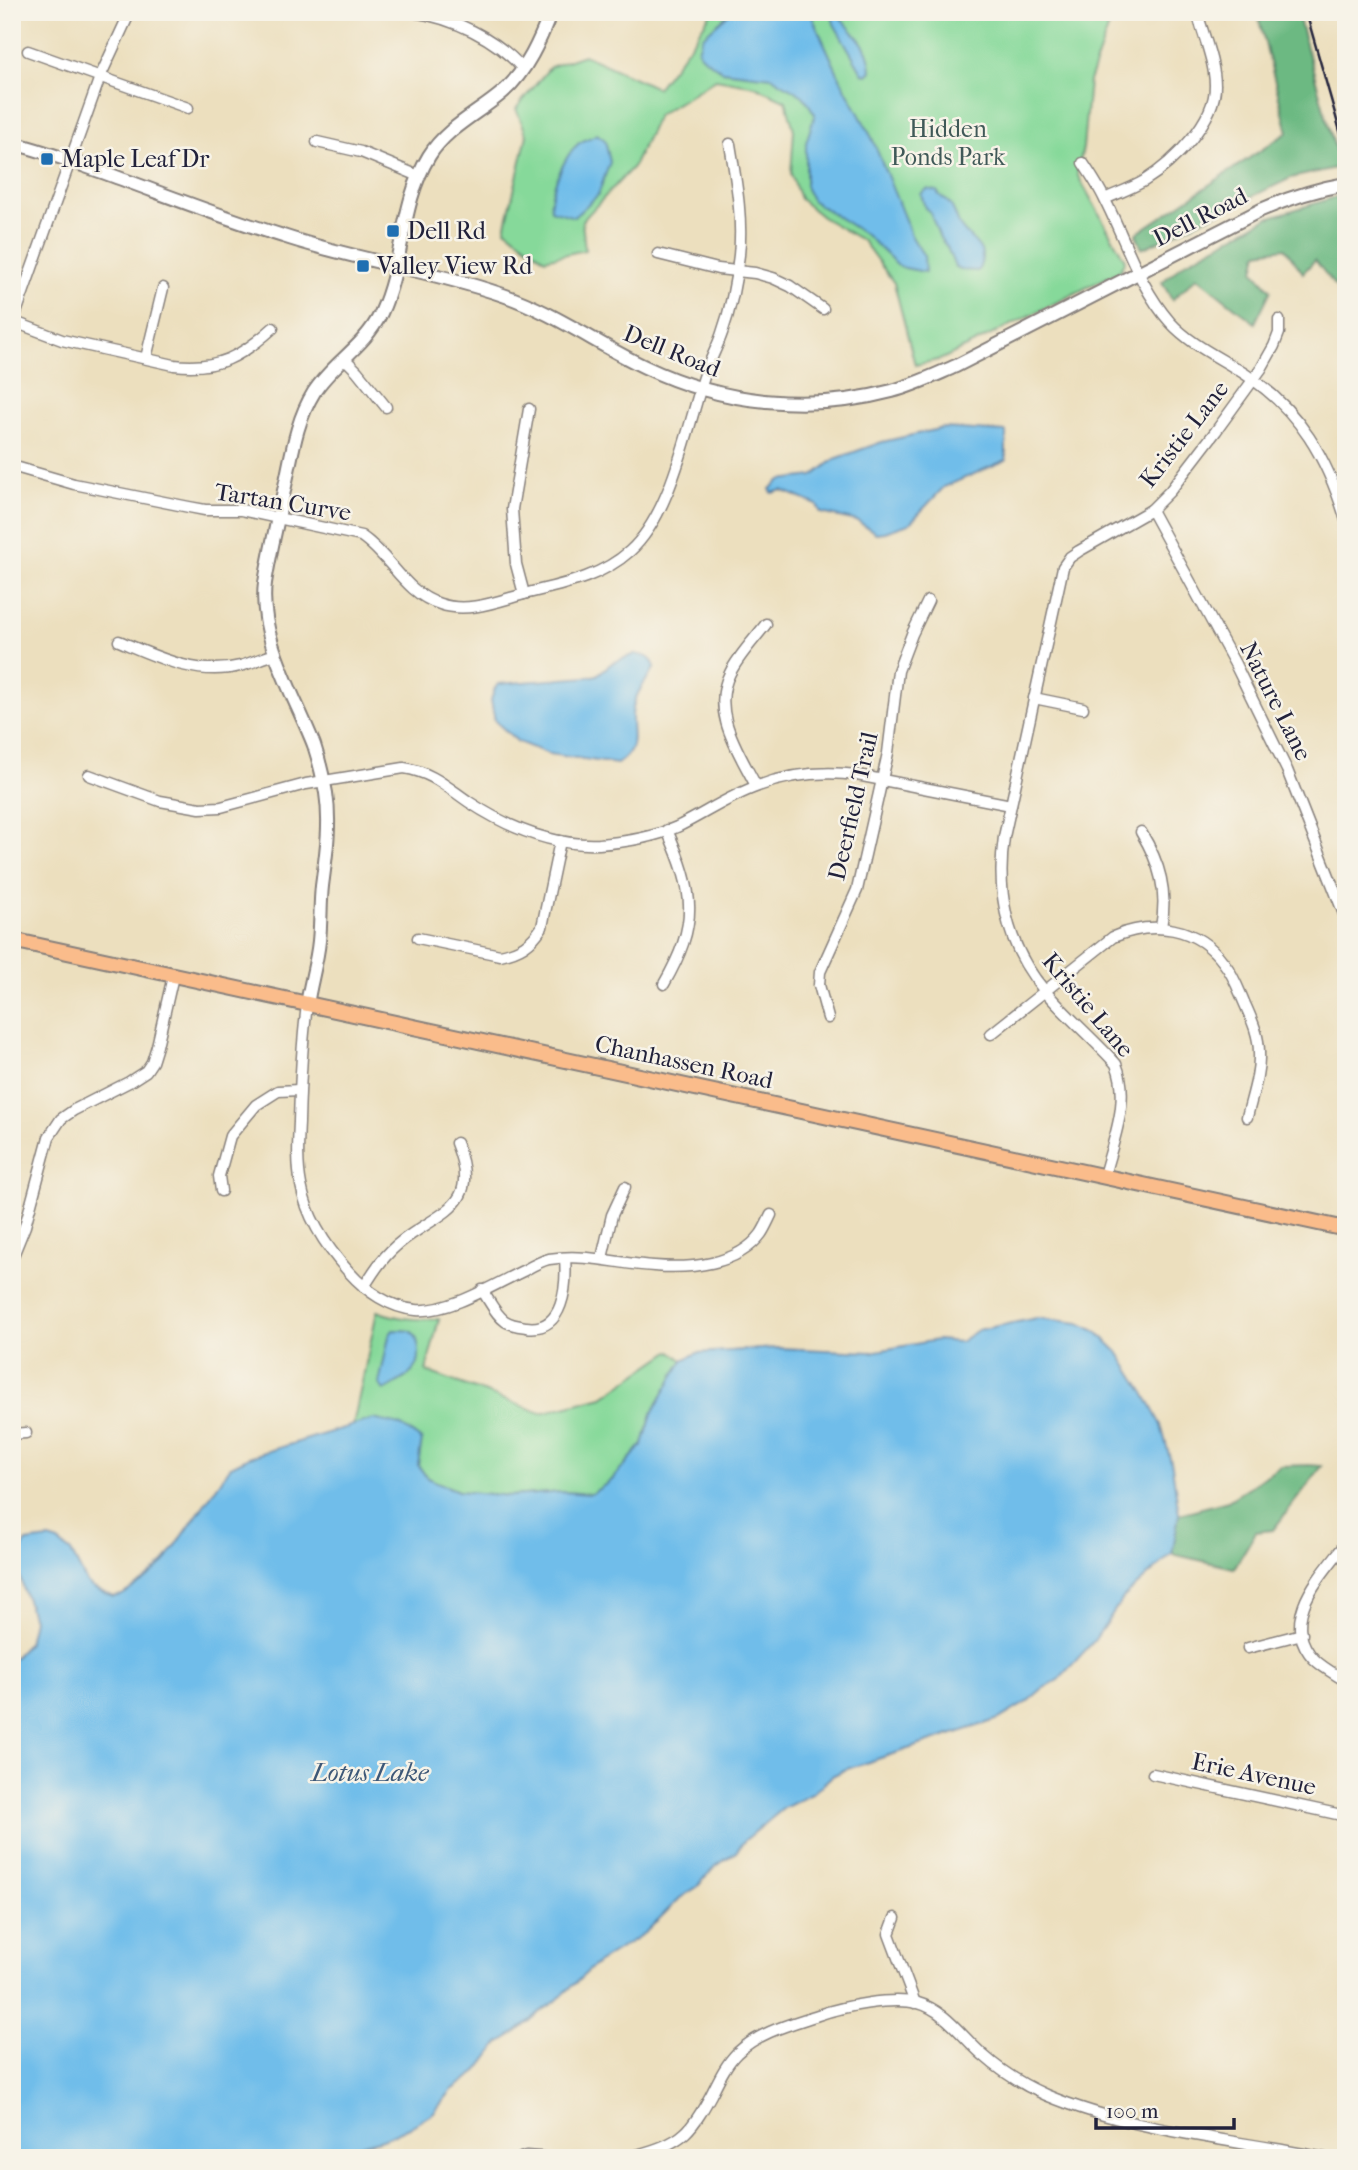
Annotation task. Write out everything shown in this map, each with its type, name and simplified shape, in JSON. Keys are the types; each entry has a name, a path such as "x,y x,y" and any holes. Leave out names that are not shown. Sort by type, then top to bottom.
{"main road":[{"name":"Chanhassen Road","path":"12,940 1346,1229"}],"street":[{"path":"130,12 100,77 12,322 62,340 192,367 228,360 245,352 273,328"},
{"path":"413,12 467,28 513,57 523,69"},
{"path":"551,12 533,53 506,90 454,128 430,155 414,190 382,311 358,347 322,382 306,407 295,440 278,518 265,587 265,612 270,638 315,749 326,794 327,854 319,943 307,1005 299,1090 298,1150 301,1186 313,1220 330,1251 380,1300 416,1310 438,1308 546,1260 602,1258 654,1266 701,1265 731,1257 747,1248 762,1233 771,1215"},
{"path":"1105,198 1141,183 1161,170 1210,112 1216,83 1197,12"},
{"path":"28,51 188,108"},
{"path":"317,142 361,152 419,176"},
{"name":"Dell Road","path":"12,143 284,237 507,296 644,366 701,388 736,397 791,403 834,402 893,391 956,366 1261,210 1291,197 1346,184"},
{"name":"Tartan Curve","path":"12,466 74,484 176,505 205,510 241,510 361,536 374,545 411,588 426,599 443,606 480,606 593,575 630,551 658,515 722,334 740,252 740,218 730,145"},
{"path":"1083,163 1105,198 1149,294 1173,325 1203,349 1253,380 1284,406 1319,452 1332,478 1346,520"},
{"path":"659,254 773,278 790,286 823,309"},
{"path":"146,358 163,288"},
{"name":"Kristie Lane","path":"1104,1175 1120,1109 1122,1078 1116,1064 1044,990 1012,938 1005,914 1000,863 1011,805 1063,567 1070,557 1079,551 1151,510 1187,470 1253,380 1274,346 1279,334 1279,320"},
{"path":"345,359 386,407"},
{"path":"524,594 516,564 512,509 529,409"},
{"name":"Nature Lane","path":"1151,510 1235,664 1287,770 1346,919"},
{"name":"Deerfield Trail","path":"828,1018 818,985 820,972 857,890 892,734 898,671 928,601"},
{"path":"756,786 728,730 723,707 728,676 766,624"},
{"path":"119,641 179,665 199,668 238,667 276,654"},
{"path":"1034,698 1083,708"},
{"path":"89,775 160,801 200,808 220,807 281,789 390,769 419,770 445,783 492,816 518,828 560,841 598,844 631,841 667,830 756,786 789,776 811,773 834,772 1011,805"},
{"path":"664,984 684,946 690,902 687,880 667,830"},
{"path":"1141,832 1158,864 1163,881 1161,928"},
{"path":"418,938 500,955 514,953 525,946 535,938 542,927 560,841"},
{"path":"991,1034 1112,937 1129,930 1161,928 1183,931 1199,939 1225,964 1258,1039 1259,1068 1247,1117"},
{"path":"12,1258 25,1226 49,1137 61,1119 74,1110 130,1083 146,1071 157,1046 173,976"},
{"path":"221,1191 219,1176 230,1136 256,1105 278,1091 299,1090"},
{"path":"364,1287 382,1259 418,1229 451,1209 459,1199 465,1179 462,1157 456,1143"},
{"path":"602,1258 612,1215 625,1187"},
{"path":"482,1290 505,1321 536,1329 551,1321 557,1313 567,1283 565,1258"},
{"path":"12,1434 26,1433"},
{"path":"1346,1543 1304,1600 1301,1615 1305,1646 1313,1657 1346,1682"},
{"path":"1248,1648 1302,1634"},
{"name":"Erie Avenue","path":"1153,1774 1346,1816"},
{"path":"895,1917 889,1934 915,2003"},
{"path":"627,2158 663,2146 685,2133 735,2055 771,2031 830,2011 872,2003 915,2003 940,2013 1004,2073 1046,2095 1108,2116 1147,2125 1325,2158"},
{"path":"521,2158 552,2158"}],"green space":[{"name":"Hidden Ponds Park","path":"712,12 1114,12 1089,81 1083,148 1077,174 1125,260 1120,271 942,359 915,365 894,283 863,241 822,217 800,199 791,174 794,130 786,101 755,86 716,79 658,115 633,167 582,221 585,250 545,259 505,229 527,135 516,109 550,67 584,55 657,88"},
{"path":"1257,12 1297,12 1340,167 1291,178 1142,249 1136,234 1288,132"},
{"path":"1346,194 1346,292 1341,294 1315,260 1303,273 1285,248 1258,252 1254,271 1271,290 1255,323 1197,277 1172,300 1162,282 1186,262 1267,218"},
{"path":"377,1311 407,1318 439,1319 426,1371 541,1413 603,1397 670,1351 683,1360 652,1414 643,1444 611,1481 591,1494 563,1492 510,1496 458,1491 427,1478 418,1465 353,1425"},
{"path":"1281,1466 1322,1466 1273,1530 1256,1532 1234,1568 1172,1554 1179,1514 1228,1501"}],"water":[{"path":"731,12 810,12 841,80 872,138 912,237 924,256 925,272 900,267 866,235 813,201 806,189 806,143 815,114 803,96 772,77 722,71 700,55 698,49 703,36"},
{"path":"832,14 838,14 864,45 871,71 867,75 863,74 834,24"},
{"path":"597,134 605,140 610,162 598,195 574,217 551,210 552,194 567,157 579,143"},
{"path":"927,189 937,191 949,203 959,224 978,245 982,255 978,271 955,267 930,212 925,208 921,194"},
{"path":"943,428 1006,432 1006,460 944,487 909,524 876,533 857,521 821,513 817,505 782,490 772,493 770,489 780,480 813,476 835,459 882,442"},
{"path":"635,654 650,659 655,667 634,702 630,751 617,764 549,754 518,742 495,721 491,700 498,684 588,677 597,675 612,663"},
{"name":"Lotus Lake","path":"1037,1318 1079,1323 1096,1331 1118,1352 1161,1425 1172,1466 1179,1514 1172,1554 1123,1598 1094,1641 1058,1680 999,1719 844,1770 832,1776 812,1794 784,1808 744,1841 736,1852 715,1867 697,1887 680,1898 646,1932 597,1963 555,2002 499,2043 476,2073 452,2090 434,2112 414,2125 383,2139 312,2158 12,2158 12,1660 28,1643 33,1620 18,1571 19,1554 26,1542 49,1539 58,1542 71,1552 87,1583 93,1588 113,1597 122,1595 164,1563 231,1466 249,1457 373,1419 400,1425 422,1440 418,1465 427,1478 458,1491 510,1496 563,1492 591,1494 611,1481 643,1444 652,1414 675,1373 683,1360 697,1353 777,1348 871,1352 937,1340 960,1342 978,1330"},
{"path":"393,1330 413,1333 418,1342 419,1359 410,1374 384,1390 379,1384 389,1336"}],"railway":[{"path":"1306,12 1346,152"}],"place":[{"name":"Maple Leaf Dr","path":"47,159"},
{"name":"Dell Rd","path":"393,231"},
{"name":"Valley View Rd","path":"363,266"}]}
